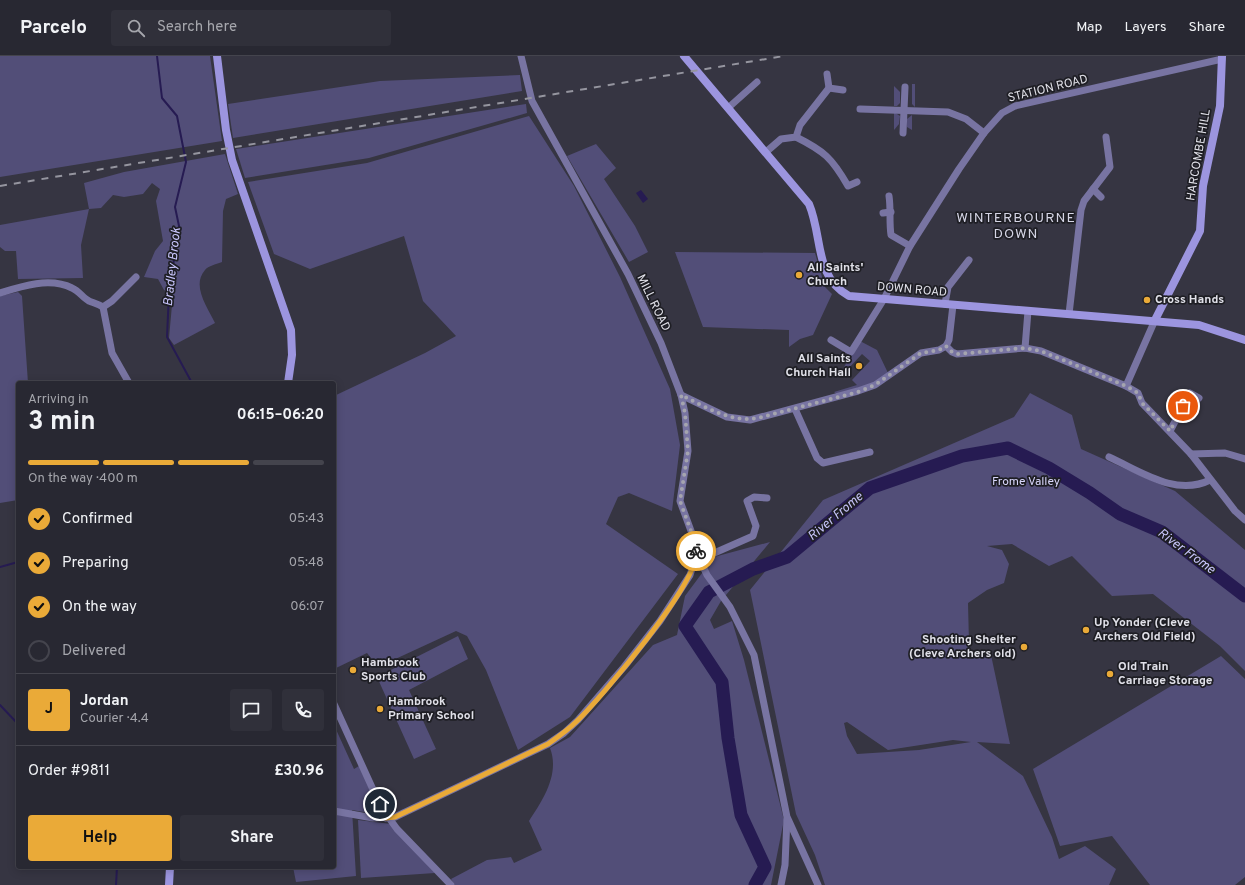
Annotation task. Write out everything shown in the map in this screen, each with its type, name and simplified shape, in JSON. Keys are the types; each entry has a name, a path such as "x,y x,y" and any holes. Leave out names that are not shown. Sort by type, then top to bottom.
{"street":[{"path":"217,56 220,90 232,160 290,330 292,355 288,381"},
{"name":"MILL ROAD","path":"521,56 532,101 628,274 661,343 681,395 685,413 688,451 680,501 694,539 697,554 707,575 730,607 754,655 787,817"},
{"name":"DOWN ROAD","path":"684,56 766,152 808,204 813,215 827,277 833,285 849,296 1199,324 1245,340"},
{"name":"STATION ROAD","path":"831,340 851,352 884,299 910,246 984,133 1002,112 1015,106 1222,57"},
{"name":"HARCOMBE HILL","path":"1155,320 1200,231 1204,186 1220,106 1222,57"},
{"path":"796,137 800,125 829,88 827,74"},
{"path":"728,108 757,82"},
{"path":"829,88 843,90"},
{"path":"903,133 905,88"},
{"path":"860,108 948,112 966,119 984,133"},
{"path":"766,152 781,139 796,137 819,149 834,163 848,186 857,182"},
{"path":"1069,314 1081,210 1084,201 1110,167 1106,137"},
{"path":"1093,189 1101,197"},
{"path":"889,196 891,212 889,226 891,235 910,246"},
{"path":"883,213 891,212"},
{"path":"681,395 727,417 750,420 858,392 875,385 921,353 939,350 946,346 950,340 948,287 969,260"},
{"path":"103,307 112,301 136,277"},
{"path":"0,293 34,284 66,286 74,289 89,301 97,302 103,307 112,353 128,381"},
{"path":"1025,348 1028,311"},
{"path":"1126,386 1155,320"},
{"path":"946,346 952,352 957,354 1025,348 1041,351 1126,386 1138,393 1142,403 1191,454 1210,480 1245,520"},
{"path":"1170,431 1190,393 1199,398"},
{"path":"795,409 818,458 823,463 870,452"},
{"path":"1191,454 1225,453 1245,459"},
{"path":"1108,457 1172,485 1190,486 1210,480"},
{"path":"336,811 373,818 388,818 417,808 548,744 564,733 578,720 624,667 660,621 690,575 697,554 712,554 753,536 756,526 747,501 754,497 767,498"},
{"path":"336,708 388,818 451,885"},
{"path":"780,885 785,865 787,817"},
{"path":"787,817 818,885"},
{"path":"169,885 170,869"}],"green space":[{"path":"0,56 210,56 222,141 0,177"},
{"path":"520,75 522,91 233,138 228,104 380,81"},
{"path":"912,84 915,84 915,107 912,104"},
{"path":"894,86 900,92 900,103 897,106 894,106"},
{"path":"526,104 527,113 369,158 245,178 236,149"},
{"path":"894,112 900,116 899,124 894,130"},
{"path":"912,115 912,130 907,127 907,119"},
{"path":"529,116 574,186 620,277 670,389 680,445 672,511 629,493 618,497 606,524 678,574 570,717 518,750 486,670 467,636 456,631 378,667 367,653 336,668 336,395 425,353 456,336 423,301 404,236 310,269 274,254 248,182 367,163"},
{"path":"596,144 616,168 604,179 635,226 648,252 629,262 567,156"},
{"path":"225,154 238,194 226,199 223,211 222,262 206,269 201,276 200,283 202,297 215,323 174,345 169,338 173,294 164,290 158,279 144,277 155,251 163,241 156,201 160,189 152,183 143,194 124,197 113,195 101,208 89,209 84,183 124,172"},
{"path":"89,209 81,245 83,278 18,279 16,251 5,251 0,247 0,225"},
{"path":"675,252 815,253 825,287 832,294 813,335 800,339 789,347 789,330 703,327"},
{"path":"18,292 22,296 28,381 16,381 16,500 0,503 0,296"},
{"path":"860,341 877,350 888,373 872,385 838,395 834,392 857,385 852,380 870,361 862,354 847,370 849,371 846,374 842,370"},
{"name":"Frome Valley","path":"1030,393 1072,415 1081,449 1175,491 1245,550 1245,671 1220,646 1153,594 1112,596 1072,556 1049,566 1012,544 987,546 1002,550 1009,564 1004,583 987,590 968,603 969,643 972,654 979,656 991,655 1010,744 977,742 1023,776 1052,837 1059,859 1085,846 1116,869 1109,885 825,885 815,855 796,814 750,590 823,500 1014,417","holes":["847,722 888,750 953,740 971,742 919,750 857,754 847,736 844,723"]},
{"path":"770,542 721,601 710,620 714,629 732,621 744,660 784,820 771,885 455,885 451,879 487,860 511,857 514,863 542,850 529,821 544,796 551,777 553,758 550,748 570,737 653,645 677,635 685,596 714,557"},
{"path":"458,636 468,659 409,690 436,749 414,759 377,677"},
{"path":"1221,656 1245,679 1245,877 1235,885 1150,885 1112,836 1060,846 1033,769"},
{"path":"336,729 354,769 359,766 378,803 378,810 375,814 352,810 356,876 296,882 293,869 336,869"},
{"path":"358,820 391,824 435,873 361,878"}],"shaded area":[{"path":"641,190 648,199 643,203 636,193"}],"waterway":[{"name":"Bradley Brook","path":"157,56 162,98 177,116 186,162 175,207 179,226 169,293 167,337 191,381"},
{"name":"River Frome","path":"755,885 765,867 741,815 728,738 722,682 685,626 709,592 753,569 787,557 870,488 962,456 1008,448 1049,468 1090,493 1120,514 1162,532 1245,596"},
{"name":"Bradley Brook","path":"0,567 16,563"},
{"name":"Bradley Brook","path":"0,705 16,722"},
{"name":"Bradley Brook","path":"116,885 117,869"}],"railway":[{"path":"0,186 784,56"}],"way so far":[{"path":"696,551 694,539 680,501 688,451 685,413 681,395 727,417 750,420 767,417 858,392 875,385 921,353 939,350 946,346 952,352 957,354 1025,348 1041,351 1126,386 1138,393 1142,403 1170,431 1183,406"}],"place":[{"name":"All Saints' Church","path":"799,275"},
{"name":"Cross Hands","path":"1147,300"},
{"name":"All Saints Church Hall","path":"859,366"},
{"name":"Up Yonder (Cleve Archers Old Field)","path":"1086,630"},
{"name":"Shooting Shelter (Cleve Archers old)","path":"1024,647"},
{"name":"Hambrook Sports Club","path":"353,670"},
{"name":"Old Train Carriage Storage","path":"1110,674"},
{"name":"Hambrook Primary School","path":"380,709"}],"district":[{"name":"WINTERBOURNE DOWN","path":"1016,226"}],"route":[{"path":"380,804 386,818 395,817 417,808 548,744 564,733 578,720 624,667 660,621 690,575 695,564 697,554 696,551"}]}
